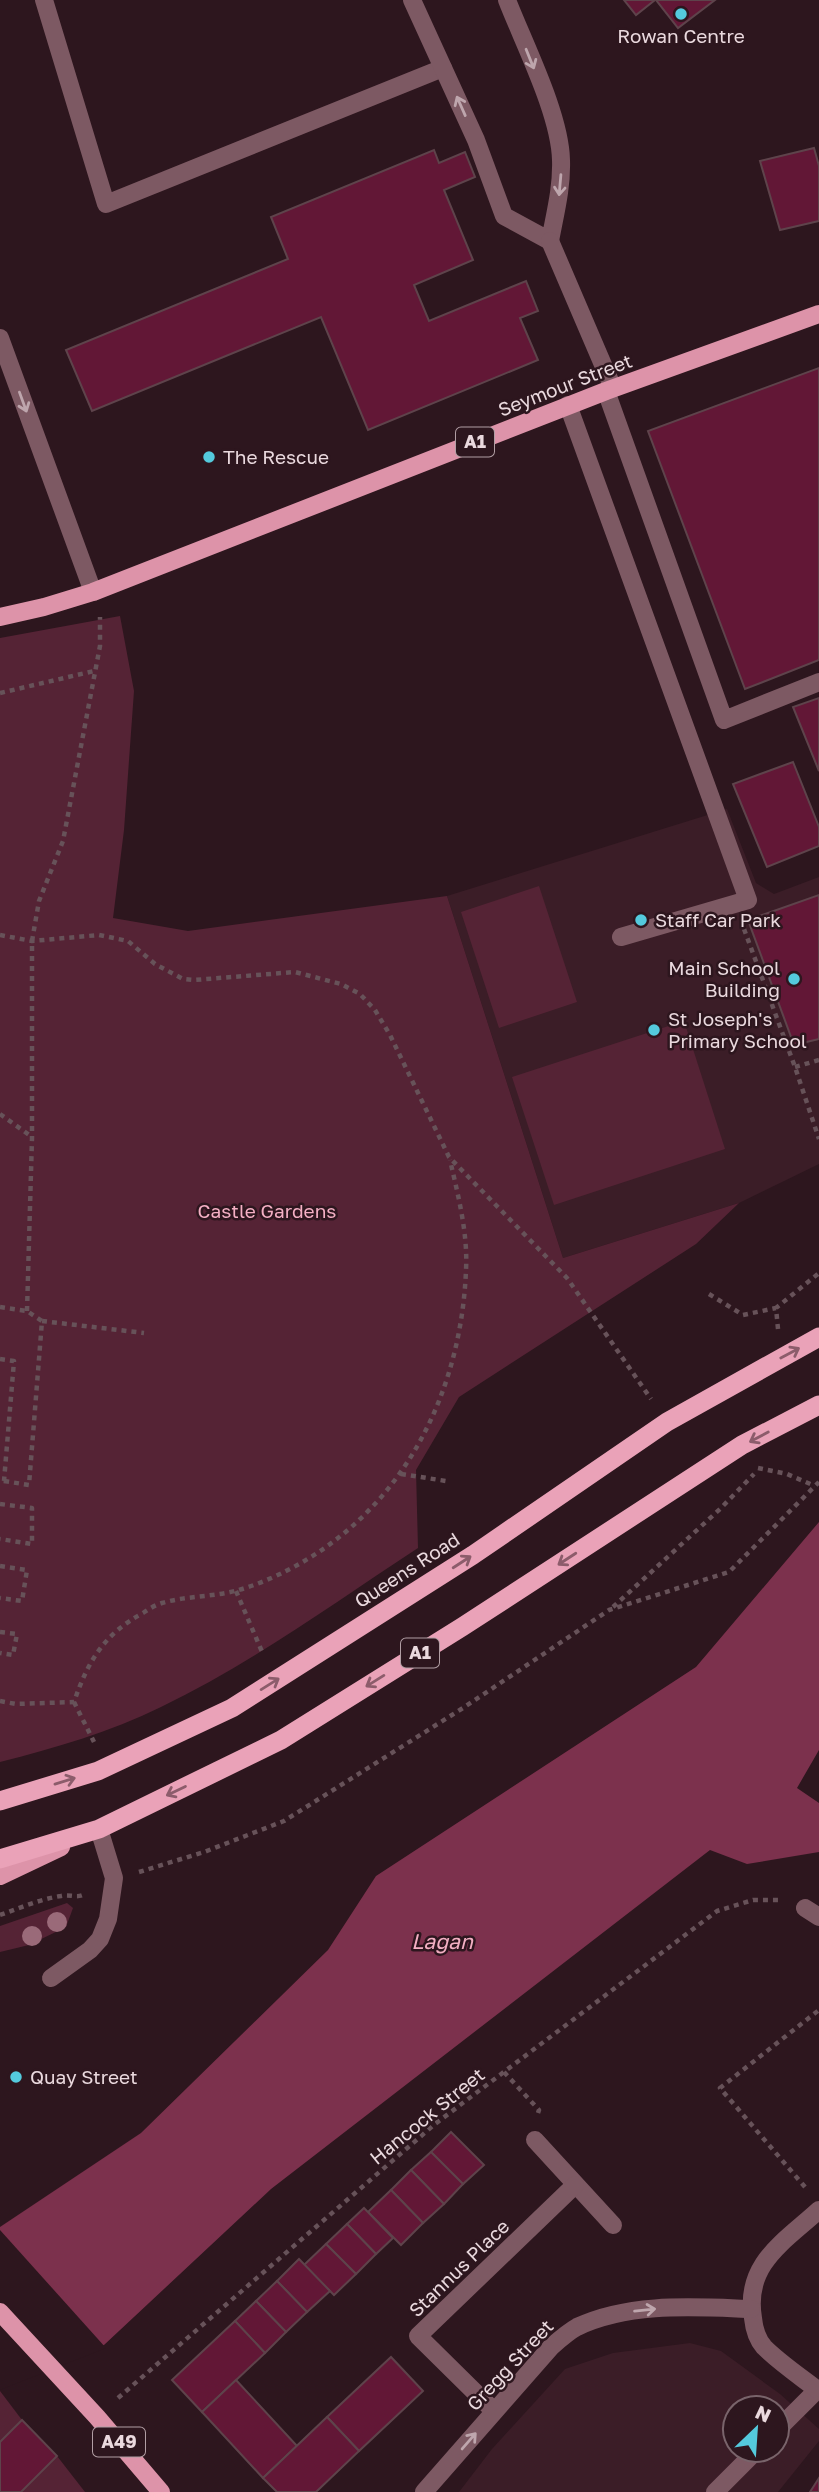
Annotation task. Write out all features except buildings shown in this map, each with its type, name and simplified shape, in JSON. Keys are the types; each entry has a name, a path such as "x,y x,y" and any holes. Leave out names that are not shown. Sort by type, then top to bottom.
{"highway":[{"name":"Queens Road","path":"0,1801 98,1771 232,1707 473,1555 667,1422 819,1337"},
{"name":"A1","path":"0,1859 99,1829 281,1740 742,1446 819,1405"}],"main road":[{"name":"Seymour Street","path":"96,591 609,389 819,314"},
{"name":"A1","path":"0,617 96,591"},
{"path":"0,1876 99,1829"},
{"name":"A49","path":"0,2312 97,2417 161,2492"}],"street":[{"path":"44,0 106,204 443,68"},
{"path":"412,0 476,140 504,216 550,241"},
{"path":"507,0 553,117 561,157 561,188 550,241 609,389 724,720 819,682"},
{"path":"0,338 96,591"},
{"path":"568,405 748,900 621,937"},
{"path":"51,1978 90,1950 100,1939 108,1919 114,1878 99,1829"},
{"path":"535,2140 613,2225"},
{"name":"Stannus Place","path":"494,2411 418,2336 575,2185"},
{"path":"791,2416 818,2390 763,2346 754,2329 751,2293 756,2275 767,2256 819,2210"},
{"name":"Gregg Street","path":"424,2492 551,2347 574,2329 600,2318 643,2310 751,2309"},
{"path":"715,2492 743,2464"}],"path":[{"path":"27,1311 33,1138 32,941 39,901 63,841 100,646 96,591"},
{"path":"0,693 95,670"},
{"path":"0,935 32,941 99,935 128,941 155,964 188,980 295,972 341,984 360,994 375,1010 390,1035 449,1157 462,1212 467,1268 460,1319 439,1407 401,1474 354,1525 284,1572 236,1591 160,1603 125,1622 101,1645 85,1671 74,1702 96,1745"},
{"path":"795,1067 819,1060"},
{"path":"0,1114 33,1138"},
{"path":"449,1157 566,1278 617,1354 657,1407"},
{"path":"709,1294 743,1315 776,1308 819,1273"},
{"path":"0,1307 27,1311 42,1321 144,1333"},
{"path":"776,1308 781,1358"},
{"path":"0,1359 14,1361 2,1481 29,1485 42,1321"},
{"path":"141,1871 204,1852 284,1821 463,1708 610,1610 720,1509 759,1469 787,1474 817,1484 729,1572 610,1610"},
{"path":"401,1474 446,1481"},
{"path":"0,1504 32,1508 32,1544 0,1539"},
{"path":"0,1566 27,1570 22,1601 0,1598"},
{"path":"236,1591 267,1663"},
{"path":"0,1632 16,1634 13,1655 0,1653"},
{"path":"0,1701 16,1704 74,1702"},
{"path":"0,1915 65,1895 79,1897"},
{"name":"Hancock Street","path":"97,2417 435,2124 717,1911 753,1900 780,1899 812,1912"},
{"path":"810,2193 720,2088 819,2010"},
{"path":"504,2072 539,2110 535,2140"}],"shaded area":[{"name":"St Joseph's Primary School","path":"727,809 756,883 774,894 819,877 819,1164 739,1203 563,1258 447,896"},
{"path":"690,2343 721,2351 780,2394 721,2394 721,2464 791,2464 791,2404 819,2429 819,2441 778,2492 459,2492 492,2449 565,2369 613,2353"}],"green space":[{"name":"Castle Gardens","path":"120,616 134,691 124,830 113,918 188,931 447,896 563,1258 739,1203 696,1244 459,1397 416,1470 418,1548 292,1632 195,1690 102,1732 0,1762 0,638"},
{"path":"539,886 577,1002 499,1028 461,912"},
{"path":"684,1021 725,1149 554,1205 512,1077"},
{"path":"67,1903 73,1908 66,1927 29,1945 0,1952 0,1926"},
{"path":"0,2391 22,2420 0,2442"},
{"path":"57,2456 85,2492 21,2492"}],"water":[{"name":"Lagan","path":"819,1522 819,1750 797,1788 819,1803 819,1852 747,1864 710,1850 271,2189 104,2345 0,2386 0,2227 141,2133 328,1950 376,1876 696,1667"}],"pier":[{"path":"0,2230 106,2348 0,2390"}],"place":[{"name":"Rowan Centre","path":"681,14"},
{"name":"The Rescue","path":"209,457"},
{"name":"Staff Car Park","path":"641,920"},
{"name":"Main School Building","path":"794,979"},
{"name":"St Joseph's Primary School","path":"654,1030"},
{"name":"Quay Street","path":"16,2077"}]}
